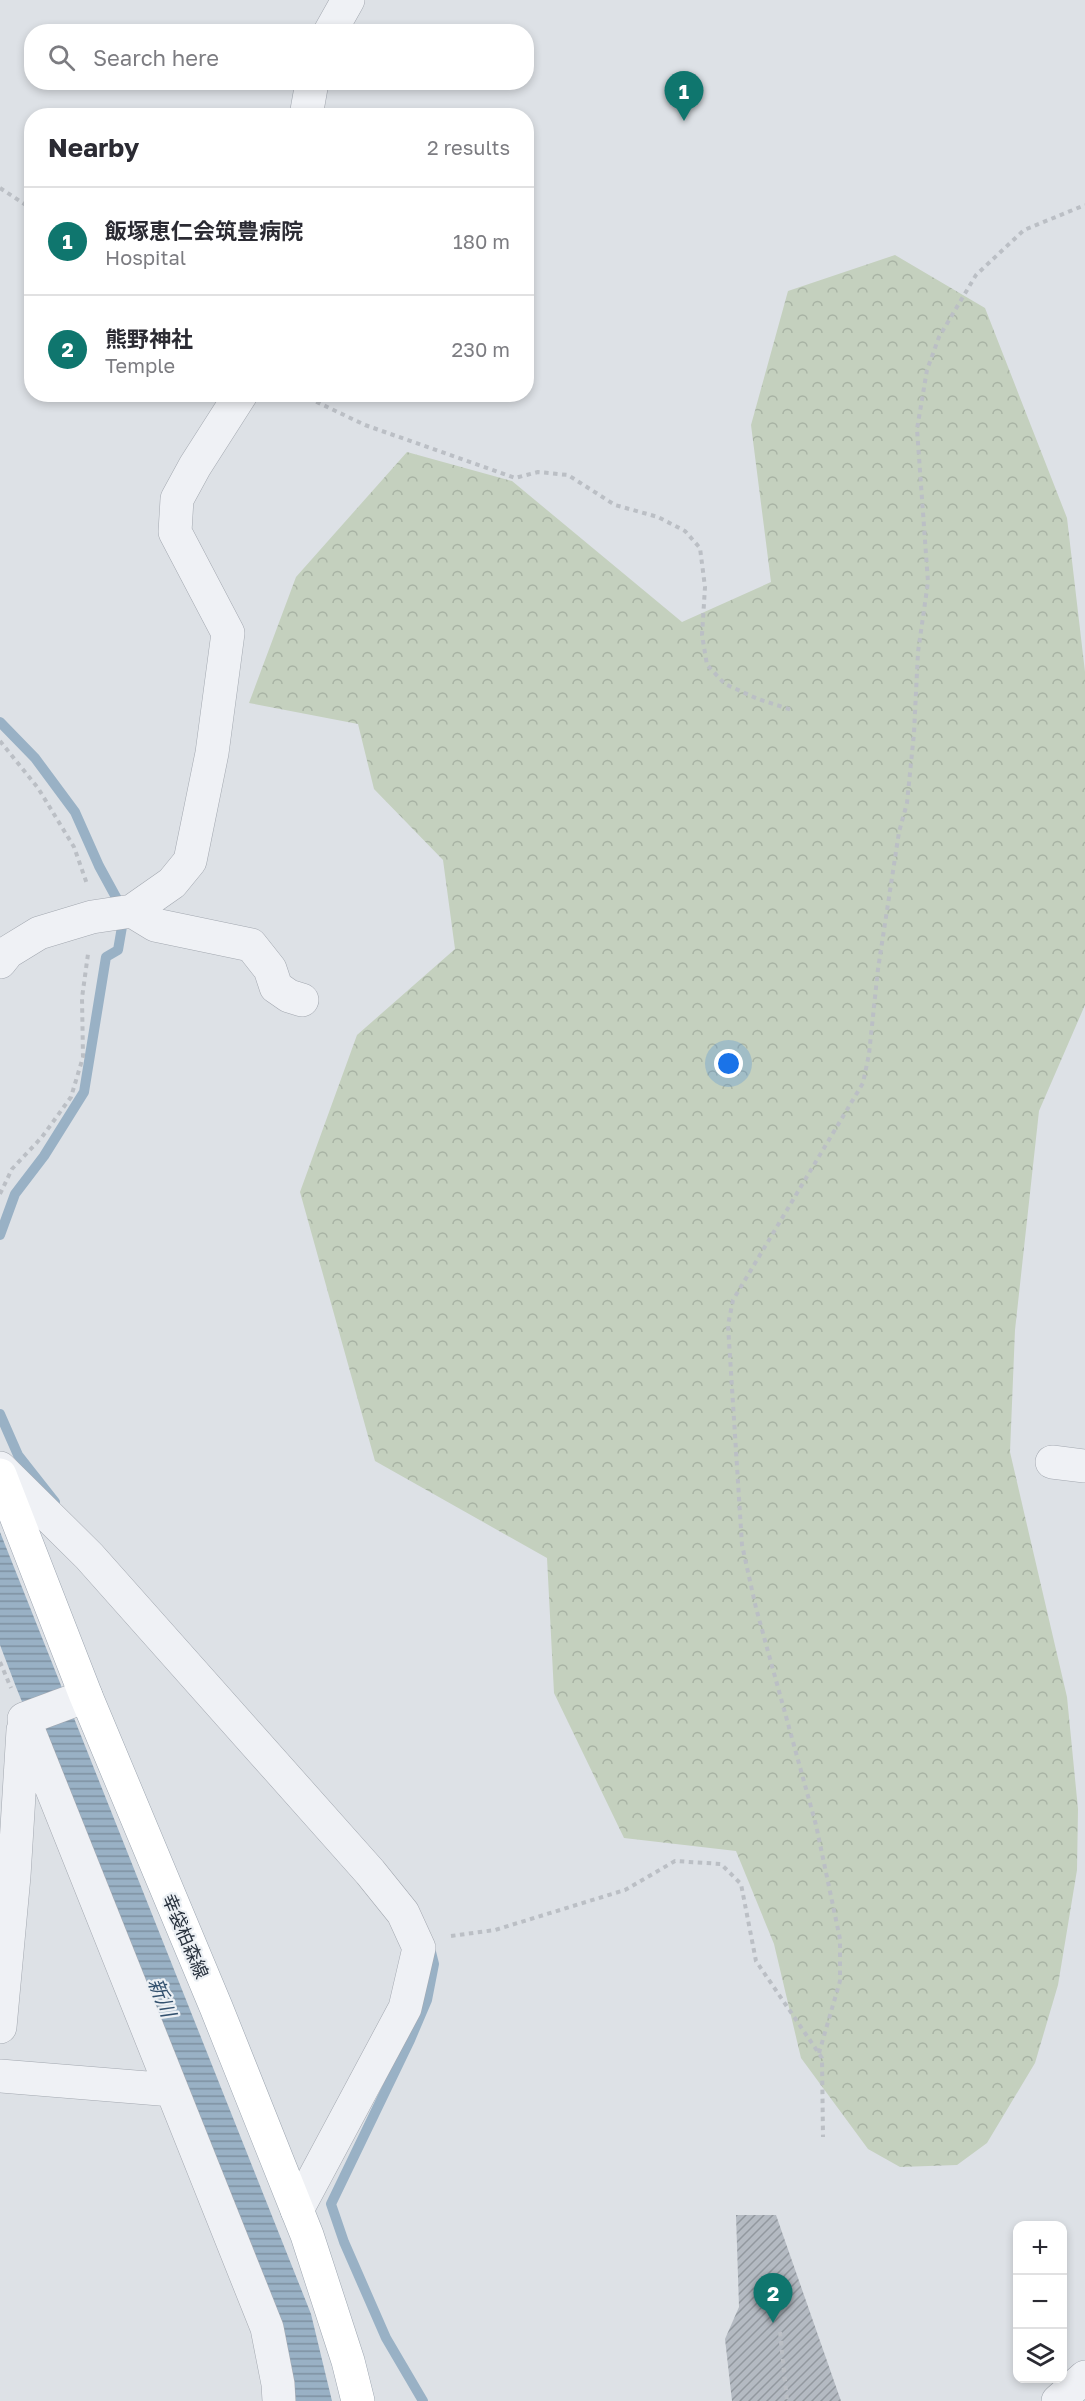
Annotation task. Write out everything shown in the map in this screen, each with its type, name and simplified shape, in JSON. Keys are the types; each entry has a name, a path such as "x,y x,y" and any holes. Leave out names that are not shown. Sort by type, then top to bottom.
{"main road":[{"name":"幸袋柏森線","path":"0,1475 79,1699 216,2007 297,2210 348,2361 358,2401"}],"street":[{"path":"334,24 348,0"},
{"path":"307,108 311,90"},
{"path":"3,952 39,933 92,917 132,911 172,883 190,861 212,753 228,633 175,532 177,499 236,402"},
{"path":"132,911 155,925 251,945 270,969 276,987 289,996 302,1000"},
{"path":"1052,1462 1085,1466"},
{"path":"0,1468 89,1556 370,1872 403,1913 419,1948 405,2008 297,2210"},
{"path":"24,1719 79,1699"},
{"path":"0,2027 7,1875 24,1719"},
{"path":"24,1719 267,2328 279,2401"},
{"path":"0,2076 172,2090"},
{"path":"1058,2401 1085,2377"}],"path":[{"path":"0,188 24,204"},
{"path":"819,2053 840,1981 840,1939 816,1825 756,1608 742,1545 728,1325 733,1300 863,1083 869,1054 891,880 899,832 907,803 914,733 918,652 928,582 917,429 927,369 939,337 976,275 1024,230 1085,205"},
{"path":"317,402 365,425 515,478 538,472 568,475 615,505 658,517 685,531 700,548 705,587 702,635 707,665 726,684 758,699 792,710"},
{"path":"0,741 38,788 74,847 89,887 92,917 82,998 83,1057 71,1097 42,1137 12,1169 0,1194"},
{"path":"415,1940 495,1930 625,1890 675,1861 721,1864 741,1884 756,1961 822,2058 823,2137"},
{"path":"780,2332 787,2401"}],"green space":[{"path":"895,255 985,308 1067,518 1085,672 1085,1005 1039,1111 1015,1330 1010,1452 1067,1697 1078,1809 1077,1870 1058,1985 1035,2063 987,2143 957,2165 900,2167 868,2149 801,2058 774,1944 736,1851 624,1838 554,1693 547,1558 375,1461 300,1192 357,1035 455,949 443,860 374,789 358,724 249,703 296,577 407,452 512,481 682,622 771,582 751,425 788,291"}],"water":[{"name":"新川","path":"0,1532 311,2314 332,2401 290,2401 272,2314 16,1687 0,1645"}],"building":[{"path":"736,2215 776,2215 841,2401 732,2401 725,2339 739,2307"}],"waterway":[{"path":"0,722 35,758 75,812 99,866 117,899 123,921 118,950 106,957 84,1092 44,1156 15,1194 0,1235"},
{"path":"0,1414 18,1455 55,1502"},
{"path":"423,2401 386,2338 344,2242 331,2204 427,2000 434,1964 430,1948"}],"place":[{"name":"飯塚恵仁会筑豊病院","path":"684,121"},
{"name":"熊野神社","path":"773,2323"}]}
